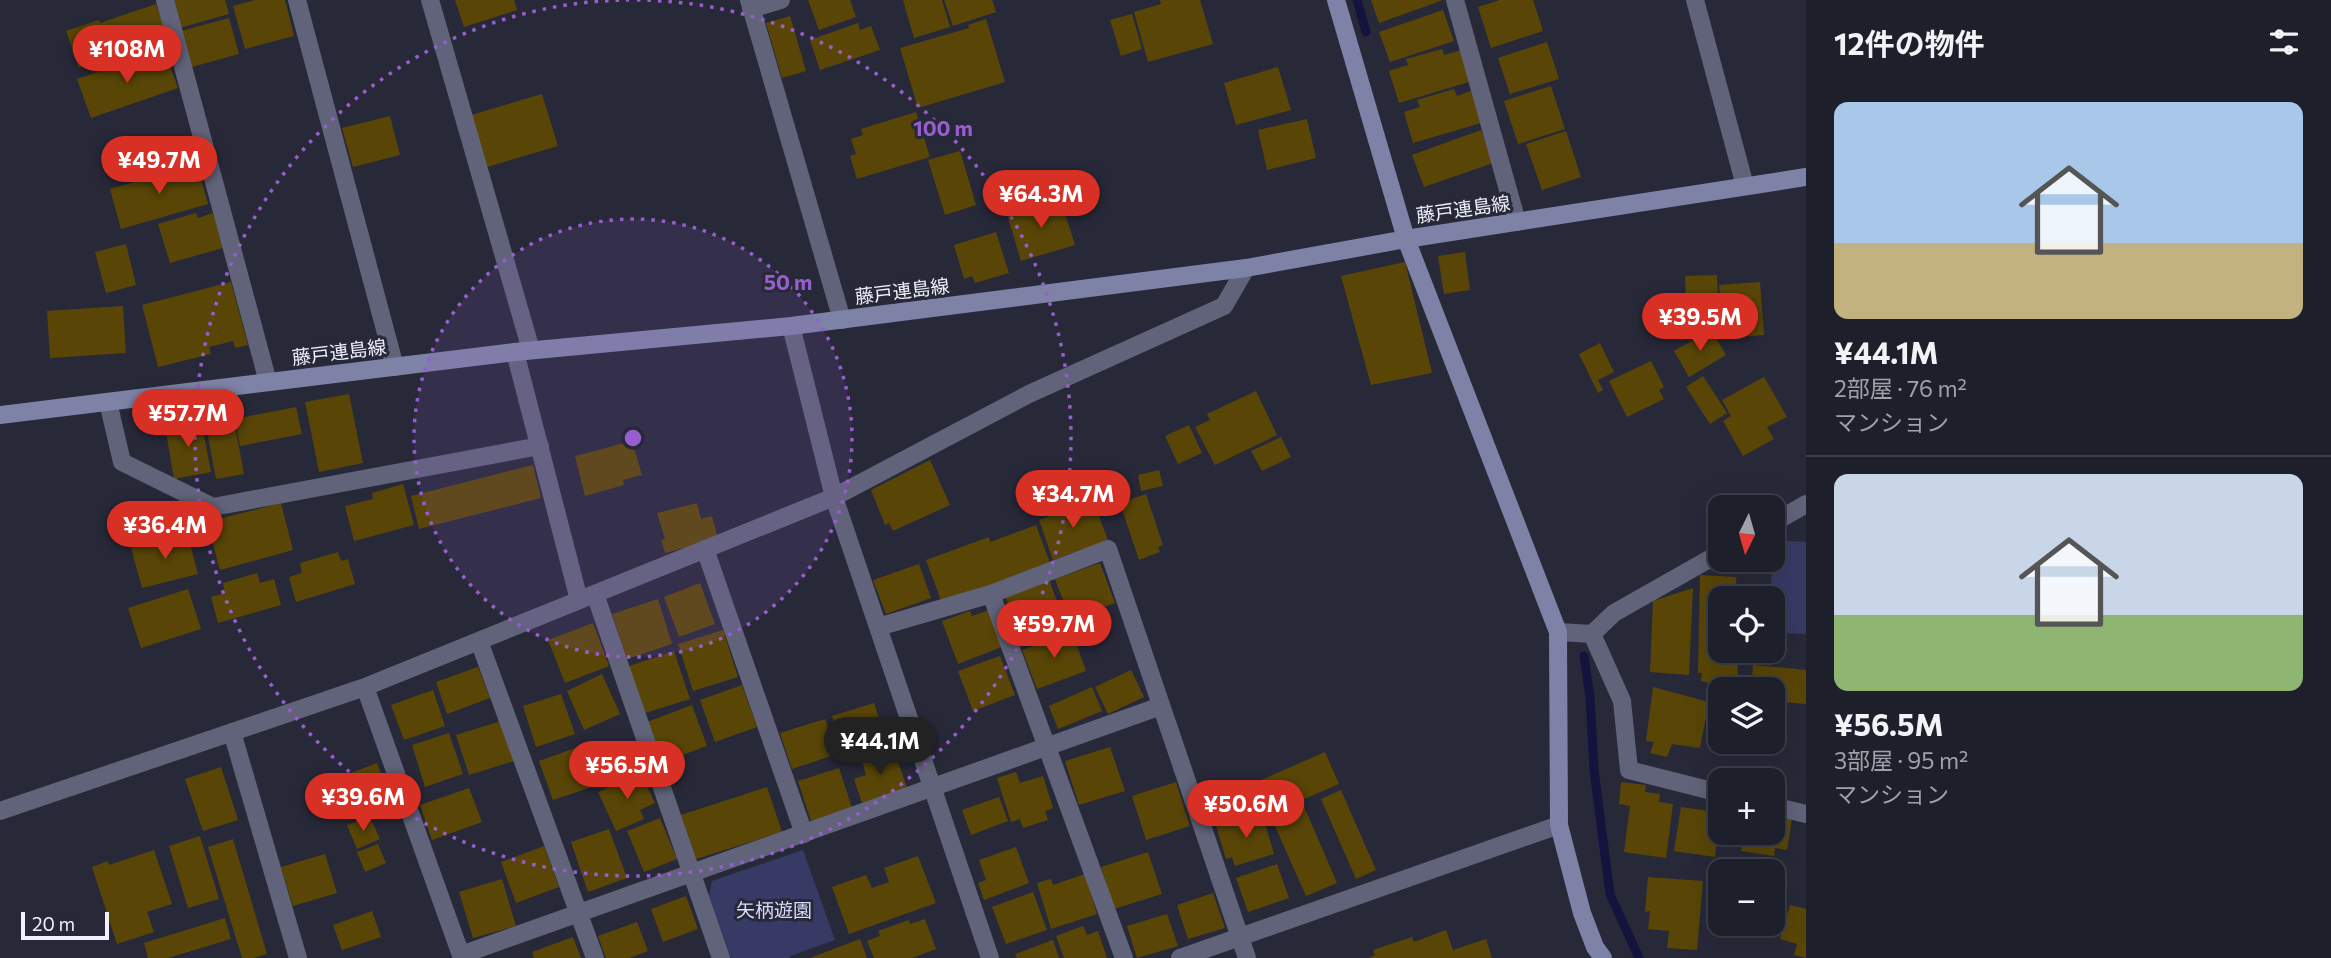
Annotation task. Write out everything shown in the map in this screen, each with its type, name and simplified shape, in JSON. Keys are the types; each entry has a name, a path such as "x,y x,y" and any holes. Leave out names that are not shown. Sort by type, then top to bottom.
{"main road":[{"path":"1336,0 1406,239 1558,632 1559,825 1582,913 1595,947 1603,958"},
{"name":"藤戸連島線","path":"0,415 523,351 792,326 1246,268 1406,239 1806,177"}],"street":[{"path":"164,0 268,382"},
{"path":"297,0 395,367"},
{"path":"430,0 523,351 540,446 587,597 721,958"},
{"path":"781,0 750,4 842,320"},
{"path":"1455,0 1517,222"},
{"path":"1695,0 1745,186"},
{"path":"0,811 365,687 834,498 1029,394 1224,306 1246,268"},
{"path":"792,326 834,498 990,958"},
{"path":"108,402 122,462 213,507 540,446"},
{"path":"1785,516 1806,504"},
{"path":"705,549 804,835"},
{"path":"878,627 991,594 1108,549 1247,958"},
{"path":"1558,632 1592,634 1614,613 1708,560"},
{"path":"991,594 1124,958"},
{"path":"1592,634 1622,701 1629,769 1708,790"},
{"path":"479,641 595,958"},
{"path":"365,687 461,957 1161,706"},
{"path":"232,732 298,958"},
{"path":"1785,809 1806,814"},
{"path":"1180,958 1559,825"}],"green space":[{"path":"1785,541 1806,542 1806,634 1785,633 1785,586 1771,586 1772,572 1785,572"},
{"name":"矢柄遊園","path":"803,850 835,940 790,958 731,958 709,896 712,881"}],"building":[{"path":"171,0 225,0 229,14 180,28"},
{"path":"255,0 285,0 294,36 245,49 233,6"},
{"path":"455,0 514,0 517,10 464,27"},
{"path":"808,0 850,0 856,17 819,30"},
{"path":"903,0 942,0 950,27 914,38"},
{"path":"944,0 992,0 996,12 953,26"},
{"path":"1160,0 1200,0 1213,44 1148,62 1134,12 1161,4"},
{"path":"1371,0 1443,0 1379,23"},
{"path":"1500,0 1533,0 1543,31 1491,48 1478,7"},
{"path":"156,4 169,42 110,62 109,58 79,68 66,31 99,20 100,23"},
{"path":"1443,10 1454,41 1390,62 1379,32"},
{"path":"1132,14 1142,49 1121,56 1110,20"},
{"path":"790,16 806,71 782,78 766,23"},
{"path":"229,18 239,54 192,67 181,31"},
{"path":"986,19 1005,82 918,108 900,48 969,28 968,25"},
{"path":"858,23 860,30 871,26 880,50 820,70 810,40"},
{"path":"1547,42 1559,79 1510,94 1498,58"},
{"path":"1442,49 1444,55 1462,50 1472,81 1399,103 1389,71 1408,65 1406,59"},
{"path":"165,52 178,88 91,118 77,79 110,68 111,71"},
{"path":"1278,67 1291,110 1236,125 1224,83"},
{"path":"1551,86 1565,129 1518,144 1504,101"},
{"path":"1454,89 1457,96 1471,91 1481,123 1413,143 1404,112 1420,107 1417,100"},
{"path":"542,94 558,146 487,167 471,115"},
{"path":"916,112 930,157 857,179 850,156 856,154 851,139 863,135 861,129"},
{"path":"390,116 400,155 353,167 342,128"},
{"path":"1307,119 1316,158 1267,170 1258,130"},
{"path":"1481,130 1493,163 1424,187 1412,155"},
{"path":"1566,131 1581,177 1542,190 1526,144"},
{"path":"960,151 976,205 945,215 928,160"},
{"path":"197,164 208,204 121,229 110,189"},
{"path":"1060,198 1075,245 1021,261 1007,214"},
{"path":"196,213 198,218 213,213 223,248 170,263 158,224"},
{"path":"996,232 1009,273 975,283 972,276 964,279 954,245"},
{"path":"126,244 136,285 106,293 95,252"},
{"path":"1465,252 1470,290 1444,294 1438,256"},
{"path":"1405,262 1432,373 1371,385 1341,276"},
{"path":"1717,275 1719,326 1687,327 1685,276"},
{"path":"231,282 248,345 235,348 233,341 209,347 211,354 158,367 142,305"},
{"path":"1760,282 1764,335 1724,338 1719,285"},
{"path":"123,306 126,353 50,358 47,311"},
{"path":"1711,330 1726,355 1689,377 1674,351"},
{"path":"1600,343 1614,372 1598,380 1603,390 1598,393 1579,354"},
{"path":"1651,361 1664,387 1659,390 1664,399 1627,417 1609,381"},
{"path":"1703,376 1727,413 1710,424 1686,387"},
{"path":"1764,377 1787,417 1767,427 1774,439 1743,456 1723,421 1731,416 1722,400"},
{"path":"1256,391 1277,435 1215,465 1195,427 1210,420 1207,414"},
{"path":"349,394 363,463 319,472 305,402"},
{"path":"296,407 302,434 240,446 235,419"},
{"path":"201,420 211,472 174,479 165,426"},
{"path":"1189,425 1202,453 1178,464 1165,436"},
{"path":"235,426 244,474 216,479 207,431"},
{"path":"1281,437 1291,457 1262,471 1251,451"},
{"path":"632,441 642,475 623,480 624,485 585,496 575,456"},
{"path":"930,460 950,505 893,531 889,523 885,525 871,490"},
{"path":"533,465 541,498 419,529 411,496"},
{"path":"1159,470 1163,486 1141,491 1138,475"},
{"path":"403,484 414,525 354,541 345,506 373,499 372,493"},
{"path":"1146,494 1163,545 1158,547 1160,552 1139,560 1120,503"},
{"path":"1093,501 1108,540 1053,560 1039,520"},
{"path":"281,503 293,550 220,570 207,522"},
{"path":"697,503 701,519 712,516 718,539 665,553 661,540 665,539 657,513"},
{"path":"1036,525 1050,563 942,603 926,560 989,537 990,542"},
{"path":"187,533 198,574 142,588 131,548"},
{"path":"338,552 341,561 348,559 355,584 296,602 289,577 302,573 300,563"},
{"path":"1100,563 1115,603 1070,619 1055,579"},
{"path":"919,564 931,598 886,614 873,580"},
{"path":"257,573 260,583 274,579 281,605 218,623 211,597 225,593 223,583"},
{"path":"1700,575 1736,577 1736,586 1708,586 1708,663 1737,663 1738,677 1708,677 1708,682 1701,681 1702,673 1698,673"},
{"path":"1048,577 1066,625 1021,642 1004,593"},
{"path":"700,583 715,624 679,637 664,597"},
{"path":"1693,588 1689,675 1650,672 1653,601"},
{"path":"188,589 201,629 141,648 128,608"},
{"path":"658,599 672,644 627,659 612,614"},
{"path":"990,610 1004,646 958,664 942,621 970,611 972,616"},
{"path":"593,623 609,666 565,683 548,640"},
{"path":"723,630 738,677 693,691 678,644"},
{"path":"1072,632 1086,671 1037,689 1022,650"},
{"path":"674,651 690,699 645,713 629,666"},
{"path":"1000,656 1015,695 973,711 958,671"},
{"path":"1753,665 1806,670 1806,704 1785,702 1785,677 1752,677"},
{"path":"478,667 490,698 447,714 436,682"},
{"path":"1131,670 1144,697 1108,714 1095,687"},
{"path":"602,674 620,714 584,730 567,691"},
{"path":"742,685 757,727 715,742 700,700"},
{"path":"1092,687 1102,711 1058,729 1049,706"},
{"path":"1653,687 1708,702 1700,748 1672,744 1667,757 1650,753 1654,742 1646,741"},
{"path":"433,690 445,726 404,740 391,705"},
{"path":"561,694 575,734 536,747 523,706"},
{"path":"874,703 884,734 842,748 832,716"},
{"path":"692,705 707,746 663,762 647,722"},
{"path":"825,719 837,754 792,769 780,733"},
{"path":"501,721 514,761 469,775 456,735"},
{"path":"449,733 463,774 425,787 412,745"},
{"path":"581,746 595,786 553,800 539,761"},
{"path":"1110,747 1125,791 1079,805 1065,761"},
{"path":"894,750 907,788 862,803 854,779 866,775 862,761"},
{"path":"1325,752 1339,784 1274,812 1261,780"},
{"path":"377,763 392,802 350,819 335,779"},
{"path":"221,767 238,820 203,831 185,779"},
{"path":"839,768 852,808 811,821 798,781"},
{"path":"640,772 655,803 640,810 644,819 616,831 598,792"},
{"path":"1016,772 1020,783 1043,776 1053,808 1045,811 1048,820 1023,828 1020,819 1011,822 997,778"},
{"path":"1176,782 1190,826 1146,840 1132,796"},
{"path":"1621,782 1646,785 1645,792 1660,794 1659,802 1673,804 1666,858 1624,852 1630,806 1619,804"},
{"path":"767,787 782,832 696,859 681,815"},
{"path":"469,788 482,822 432,840 420,805"},
{"path":"1341,790 1376,870 1356,879 1321,799"},
{"path":"999,797 1008,821 971,835 962,810"},
{"path":"1303,804 1337,883 1306,896 1271,817"},
{"path":"1681,807 1708,811 1708,845 1717,845 1715,857 1674,851"},
{"path":"1262,813 1274,854 1235,866 1232,857 1226,859 1216,826"},
{"path":"370,817 380,839 357,849 347,825"},
{"path":"660,818 677,859 644,872 627,831"},
{"path":"1785,818 1792,819 1787,850 1775,848 1774,856 1741,851 1742,845 1785,845"},
{"path":"609,829 627,878 588,892 571,842"},
{"path":"200,836 219,899 188,908 169,846"},
{"path":"233,839 267,954 254,958 242,958 208,847"},
{"path":"378,844 386,863 365,872 357,852"},
{"path":"544,846 559,887 516,903 501,862"},
{"path":"1016,847 1029,883 984,900 978,883 986,880 979,860"},
{"path":"154,850 172,904 147,912 154,932 117,944 92,867 108,861 109,865"},
{"path":"1148,852 1162,894 1114,909 1101,867"},
{"path":"325,854 337,893 293,906 281,867"},
{"path":"918,856 936,903 849,934 832,887 866,875 872,888 889,882 884,868"},
{"path":"1277,864 1289,898 1248,912 1236,878"},
{"path":"1085,874 1097,914 1051,929 1037,883 1051,879 1053,885"},
{"path":"1648,877 1703,881 1697,950 1667,948 1669,931 1648,929 1650,911 1645,912"},
{"path":"502,879 516,926 473,938 459,892"},
{"path":"1033,892 1047,930 1006,944 992,907"},
{"path":"1213,893 1225,928 1188,939 1177,905"},
{"path":"686,896 698,929 663,942 651,909"},
{"path":"1790,905 1806,909 1806,958 1794,955 1797,944 1780,939 1781,936 1785,936 1785,922"},
{"path":"372,911 381,937 342,950 333,925"},
{"path":"1167,914 1178,946 1137,958 1127,926"},
{"path":"225,918 231,939 168,958 148,958 144,943"},
{"path":"925,919 936,949 912,958 874,958 867,941 880,936 878,931 909,920 910,924"},
{"path":"637,922 648,951 629,958 606,958 598,936"},
{"path":"1083,926 1087,935 1098,931 1107,958 1064,958 1056,936"},
{"path":"1446,930 1453,950 1486,939 1492,958 1369,958 1375,955 1373,950 1412,937 1414,942"},
{"path":"573,937 581,958 534,958 532,952"},
{"path":"860,939 867,958 810,958"},
{"path":"1053,940 1059,958 1017,958 1015,954"}],"waterway":[{"path":"1357,0 1366,32"},
{"path":"1584,656 1590,697 1594,770 1610,894 1639,958"}]}
